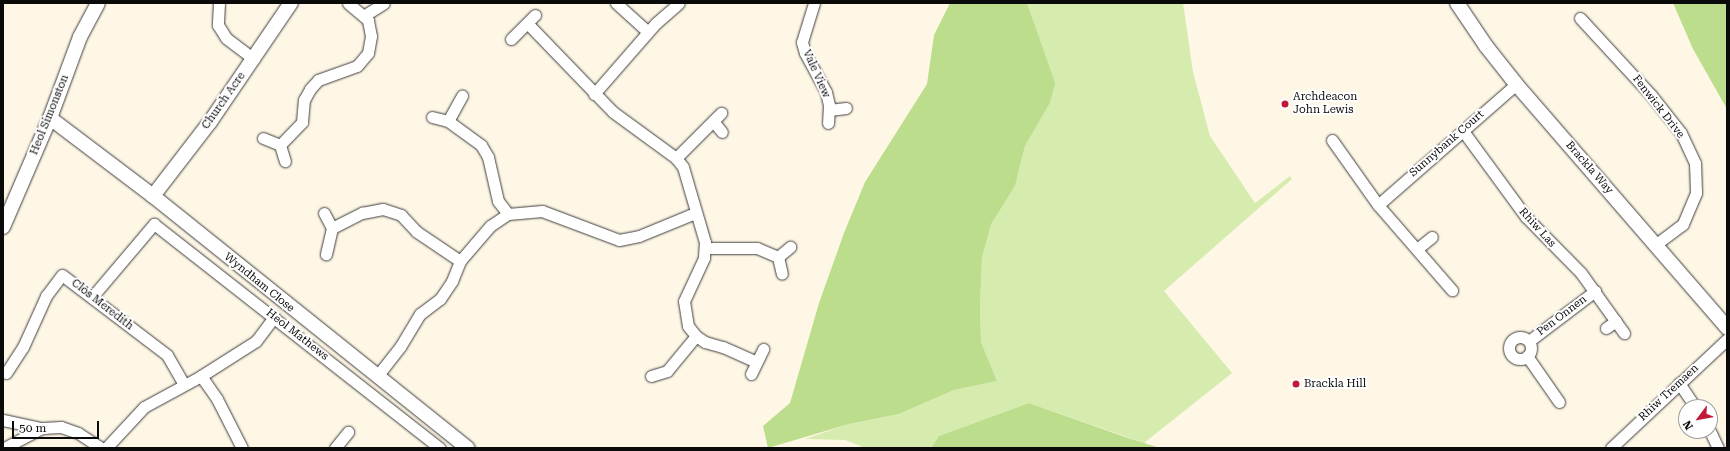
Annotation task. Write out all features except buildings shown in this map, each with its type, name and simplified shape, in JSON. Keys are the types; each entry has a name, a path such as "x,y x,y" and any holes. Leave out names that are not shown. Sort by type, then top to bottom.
{"street":[{"name":"Heol Simonston","path":"3,227 50,118 80,37 98,3"},
{"path":"219,3 217,18 222,32 226,38 254,59"},
{"name":"Church Acre","path":"153,196 210,122 291,3"},
{"path":"280,145 302,122 304,100 310,89 318,80 357,66 368,53 371,36 365,15 348,3"},
{"path":"365,15 384,3"},
{"path":"616,3 648,32"},
{"path":"594,94 648,32 679,3"},
{"name":"Vale View","path":"814,3 802,42 805,53 826,92 829,110 828,123"},
{"name":"Brackla Way","path":"1457,3 1486,46 1516,84 1656,244 1727,328"},
{"name":"Fenwick Drive","path":"1580,18 1651,95 1681,133 1695,163 1696,192 1683,224 1656,244"},
{"path":"511,40 531,19 594,94 613,112 676,158 683,167 705,248 704,258 684,301 688,326 696,336 705,342 730,349 756,362"},
{"name":"Sunnybank Court","path":"1378,205 1516,84"},
{"path":"448,122 462,96"},
{"path":"829,110 846,108"},
{"path":"676,158 721,113"},
{"path":"432,117 448,122 481,145 488,157 498,201 508,214"},
{"name":"Wyndham Close","path":"50,118 153,196 305,320 378,375 467,448"},
{"path":"713,121 722,132"},
{"name":"Rhiw Las","path":"1463,131 1526,217 1595,291 1624,333"},
{"path":"262,138 280,145"},
{"path":"1332,140 1378,205 1452,290"},
{"path":"280,145 285,161"},
{"path":"332,228 362,213 384,209 401,215 417,232 460,261"},
{"path":"378,375 400,347 420,314 440,299 452,281 460,261 490,226 508,214 542,211 619,240 639,236 695,213"},
{"path":"324,213 332,228 326,254"},
{"name":"Heol Mathews","path":"92,297 154,224 440,448"},
{"path":"1417,249 1432,237"},
{"path":"778,257 790,247"},
{"path":"705,248 757,248 778,257"},
{"path":"778,257 782,274"},
{"name":"Clôs Meredith","path":"6,373 23,347 46,296 62,275 167,355 184,385"},
{"name":"Pen Onnen","path":"1529,341 1595,291"},
{"path":"106,448 144,407 201,376 256,341 274,317"},
{"path":"1606,328 1616,321"},
{"path":"651,376 667,371 696,336"},
{"name":"Pen Onnen","path":"1516,337 1524,337 1529,341 1531,350 1527,356 1516,358 1510,353 1509,346 1516,337"},
{"name":"Rhiw Tremaen","path":"1610,448 1727,339"},
{"path":"751,374 763,349"},
{"path":"1527,356 1559,402"},
{"path":"201,376 217,400 242,448"},
{"path":"1679,383 1690,399"},
{"path":"3,420 42,428 61,427 78,433 101,448"},
{"path":"4,448 42,428"},
{"path":"335,448 348,432"}],"green space":[{"path":"950,3 1027,3 1055,83 1050,103 1025,146 1015,186 991,224 982,258 980,307 981,342 997,381 954,390 899,414 849,424 768,448 763,426 790,403 819,303 844,233 865,182 927,84 934,35"},
{"path":"1027,3 1183,3 1193,72 1210,136 1255,203 1290,176 1292,179 1164,291 1232,373 1144,443 1029,403 939,436 931,448 865,448 845,440 805,439 849,424 899,414 954,390 997,381 981,342 980,307 982,258 991,223 1015,186 1025,146 1050,103 1054,83"},
{"path":"1673,3 1727,3 1727,109 1693,49"},
{"path":"1029,403 1160,448 931,448 939,436"}],"place":[{"name":"Archdeacon John Lewis","path":"1285,104"},
{"name":"Brackla Hill","path":"1296,384"}]}
